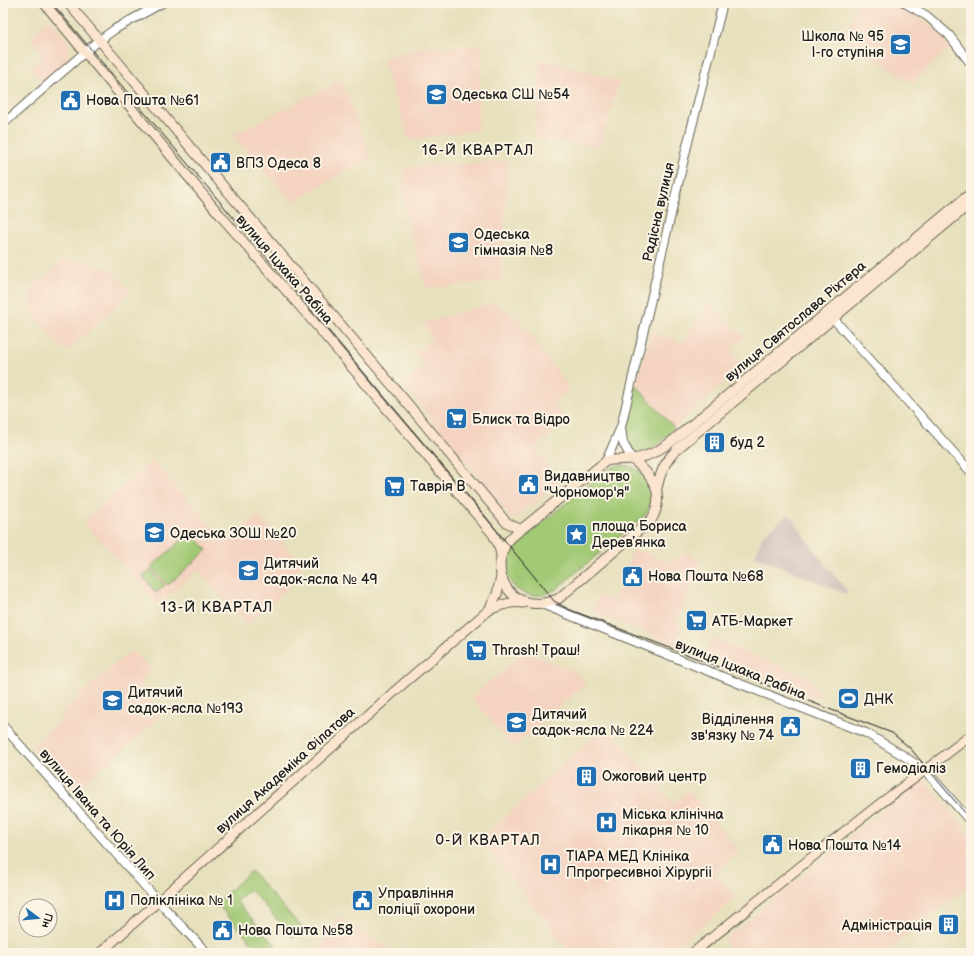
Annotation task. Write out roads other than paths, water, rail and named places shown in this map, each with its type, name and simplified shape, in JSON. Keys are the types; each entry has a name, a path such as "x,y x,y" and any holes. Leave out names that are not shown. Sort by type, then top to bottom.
{"main road":[{"name":"вулиця Іцхака Рабіна","path":"44,3 220,215 310,318 493,534 499,546 501,555"},
{"name":"вулиця Іцхака Рабіна","path":"68,3 506,522 521,530"},
{"name":"вулиця Святослава Ріхтера","path":"657,488 663,467 677,449 971,193"},
{"name":"вулиця Святослава Ріхтера","path":"632,459 647,456 672,442 971,203"},
{"path":"614,459 632,459 645,469 657,488 658,509 652,519 573,588 558,599 542,604 531,604 521,600 512,594 505,586 501,576 501,555 507,543 606,461 614,459"},
{"name":"вулиця Академіка Філатова","path":"489,610 497,594 501,576"},
{"name":"вулиця Академіка Філатова","path":"100,953 489,610 500,605 515,602 531,604"},
{"path":"694,953 860,819 971,735"}],"street":[{"path":"3,124 100,40 115,29 162,3"},
{"name":"Радісна вулиця","path":"606,461 621,427 687,146 723,3"},
{"path":"906,3 927,16 949,35 971,64"},
{"path":"830,315 971,472"},
{"name":"Радісна вулиця","path":"621,427 623,443 632,459"},
{"name":"вулиця Іцхака Рабіна","path":"542,604 866,733 924,770 971,822"},
{"name":"вулиця Івана та Юрія Лип","path":"3,726 158,901 207,953"}],"tram line":[{"path":"52,3 485,516 554,601 568,609 892,733 910,748 971,820"}],"place":[{"name":"Школа № 95 І-го ступіня","path":"900,44"},
{"name":"Одеська СШ №54","path":"437,94"},
{"name":"Нова Пошта №61","path":"70,100"},
{"name":"ВПЗ Одеса 8","path":"221,163"},
{"name":"Одеська гімназія №8","path":"459,242"},
{"name":"Блиск та Відро","path":"456,419"},
{"name":"буд 2","path":"715,442"},
{"name":"Видавництво \"Чорномор'я\"","path":"528,484"},
{"name":"Таврія В","path":"394,486"},
{"name":"Одеська ЗОШ №20","path":"155,533"},
{"name":"площа Бориса Деревʼянка","path":"577,534"},
{"name":"Дитячий садок-ясла № 49","path":"248,571"},
{"name":"Нова Пошта №68","path":"632,576"},
{"name":"АТБ-Маркет","path":"697,621"},
{"name":"Thrash! Траш!","path":"477,650"},
{"name":"ДНК","path":"848,699"},
{"name":"Дитячий садок-ясла №193","path":"112,700"},
{"name":"Дитячий садок-ясла № 224","path":"517,722"},
{"name":"Відділення зв'язку № 74","path":"790,727"},
{"name":"Гемодіаліз","path":"861,768"},
{"name":"Ожоговий центр","path":"586,776"},
{"name":"Міська клінічна лікарня № 10","path":"607,822"},
{"name":"Нова Пошта №14","path":"773,845"},
{"name":"ТІАРА МЕД Клініка Ппрогресивноі Хірургіі","path":"551,864"},
{"name":"Поліклініка № 1","path":"115,900"},
{"name":"Управління поліції охорони","path":"362,901"},
{"name":"Адміністрація","path":"948,925"},
{"name":"Нова Пошта №58","path":"222,930"}],"district":[{"name":"16-Й КВАРТАЛ","path":"478,150"},
{"name":"13-Й КВАРТАЛ","path":"217,607"},
{"name":"0-Й КВАРТАЛ","path":"488,840"}]}
